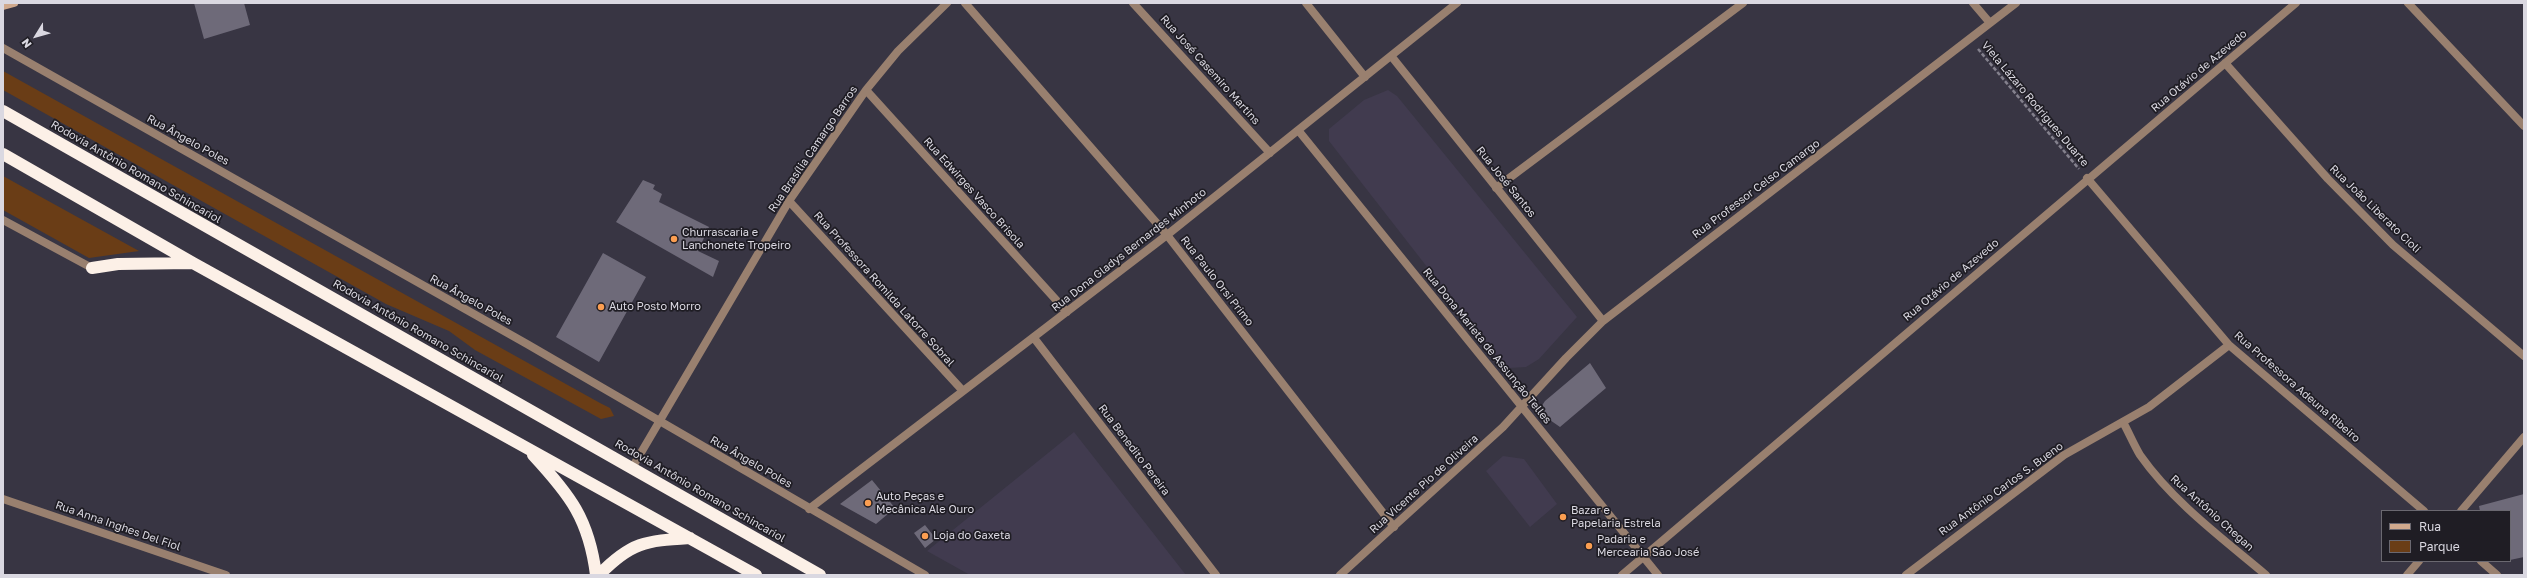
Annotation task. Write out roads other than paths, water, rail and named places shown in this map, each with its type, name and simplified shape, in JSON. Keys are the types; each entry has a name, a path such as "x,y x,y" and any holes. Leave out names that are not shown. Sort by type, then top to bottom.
{"highway":[{"name":"Rodovia Antônio Romano Schincariol","path":"3,111 820,575"},
{"path":"3,154 193,263 756,575"},
{"path":"92,268 118,264 193,263"},
{"path":"527,448 560,484 578,510 588,534 596,575"},
{"path":"599,575 616,557 634,546 653,541 690,538"}],"main road":[{"path":"3,6 14,3"}],"street":[{"name":"Rua Brasília Camargo Barros","path":"632,468 789,201 866,90 898,51 947,3"},
{"name":"Rua Paulo Orsi Primo","path":"965,3 1167,235 1394,527"},
{"name":"Rua José Casemiro Martins","path":"1133,3 1270,153"},
{"path":"1306,3 1365,77"},
{"name":"Rua Dona Gladys Bernardes Minhoto","path":"809,509 1167,235 1392,57 1457,3"},
{"path":"1496,188 1743,3"},
{"path":"1973,3 1990,23"},
{"name":"Rua Professor Celso Camargo","path":"1522,407 1566,358 1603,321 1970,40 2016,3"},
{"name":"Rua Otávio de Azevedo","path":"1622,575 2087,178 2296,3"},
{"path":"2408,3 2524,126"},
{"name":"Rua Ângelo Poles","path":"3,48 659,420 809,509 925,575"},
{"name":"Rua José Santos","path":"1392,57 1603,321"},
{"name":"Rua João Liberato Cioli","path":"2225,63 2328,179 2393,245 2524,356"},
{"name":"Rua Edwirges Vasco Brisola","path":"866,90 1067,312"},
{"name":"Rua Dona Marieta de Assunção Telles","path":"1298,130 1658,575"},
{"name":"Rua Professora Adeuna Ribeiro","path":"2087,178 2230,345 2423,510"},
{"name":"Rua Professora Romilda Latorre Sobral","path":"789,201 963,391"},
{"path":"3,220 92,268"},
{"name":"Rua Benedito Pereira","path":"1034,338 1216,575"},
{"name":"Rua Antônio Carlos S. Bueno","path":"1906,575 2064,455 2149,407 2230,345"},
{"name":"Rua Vicente Pio de Oliveira","path":"1340,575 1394,527 1522,407"},
{"name":"Rua Antônio Chegan","path":"2123,422 2140,454 2165,486 2203,522 2266,575"},
{"path":"2462,510 2524,437"},
{"name":"Rua Anna Inghes Del Fiol","path":"3,499 226,575"},
{"path":"2407,575 2417,562"},
{"path":"2482,562 2497,575"}],"place":[{"name":"Churrascaria e Lanchonete Tropeiro","path":"674,239"},
{"name":"Auto Posto Morro","path":"601,307"},
{"name":"Auto Peças e Mecânica Ale Ouro","path":"868,503"},
{"name":"Bazar e Papelaria Estrela","path":"1563,517"},
{"name":"Loja do Gaxeta","path":"925,536"},
{"name":"Padaria e Mercearia São José","path":"1589,546"}]}
